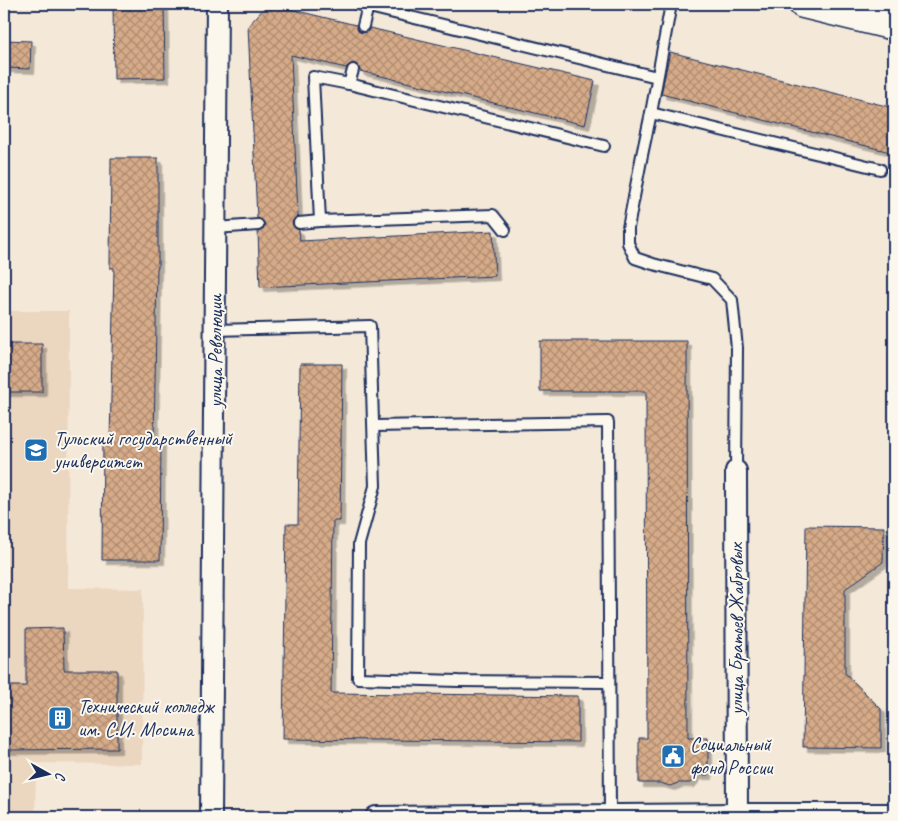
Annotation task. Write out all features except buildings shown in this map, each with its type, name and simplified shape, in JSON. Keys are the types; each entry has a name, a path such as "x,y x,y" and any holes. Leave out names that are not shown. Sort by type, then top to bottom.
{"main road":[{"path":"803,4 894,26"}],"street":[{"name":"улица Революции","path":"211,817 217,4"},
{"name":"улица Братьев Жабровых","path":"736,471 737,815"},
{"path":"376,817 894,814"}],"lane":[{"path":"671,4 628,228 628,243 635,258 712,279 732,300 738,348 736,471"},
{"path":"363,26 362,5 657,77"},
{"path":"349,84 353,70"},
{"path":"320,221 313,77 604,146"},
{"path":"651,113 880,169"},
{"path":"299,222 493,215 505,230"},
{"path":"215,228 258,225"},
{"path":"215,330 370,326 375,486 359,544 358,678 458,682 609,682"},
{"path":"374,426 608,422 610,815"}],"shaded area":[{"name":"Тульский государственный университет","path":"4,311 69,311 68,588 143,589 142,764 36,763 35,817 4,817"}],"place":[{"name":"Тульский государственный университет","path":"36,450"},
{"name":"Технический колледж им. С.И. Мосина","path":"60,718"},
{"name":"Социальный фонд России","path":"673,756"}]}
